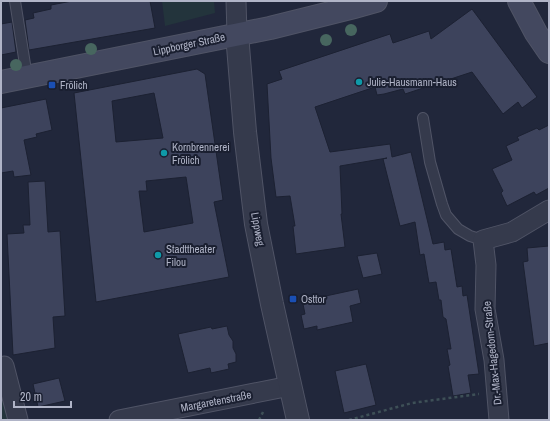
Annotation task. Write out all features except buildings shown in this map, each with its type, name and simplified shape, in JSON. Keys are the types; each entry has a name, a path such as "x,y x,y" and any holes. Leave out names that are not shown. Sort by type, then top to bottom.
{"main road":[{"name":"Lippborger Straße","path":"1,82 270,28 354,8 376,1"},
{"path":"519,1 536,33 549,52"}],"street":[{"path":"236,1 237,34"},
{"name":"Lippweg","path":"237,34 245,132 256,224 298,420"},
{"path":"483,240 512,232 549,210"},
{"name":"Dr.-Max-Hagedorn-Straße","path":"483,240 486,265 485,309 494,360 499,420"},
{"path":"1,366 4,366 18,420"},
{"name":"Margaretenstraße","path":"119,420 290,386"}],"lane":[{"path":"14,1 27,77"},
{"path":"423,118 430,162 446,215 458,229 470,236 483,240"}],"path":[{"path":"349,420 412,403 497,392"}],"shaded area":[{"path":"162,1 214,1 215,13 165,26"},
{"path":"1,384 10,413 8,420 1,420"}],"place":[{"name":"Julie-Hausmann-Haus","path":"359,82"},
{"name":"Frölich","path":"52,85"},
{"name":"Kornbrennerei Frölich","path":"164,153"},
{"name":"Stadttheater Filou","path":"158,255"},
{"name":"Osttor","path":"293,299"}]}
